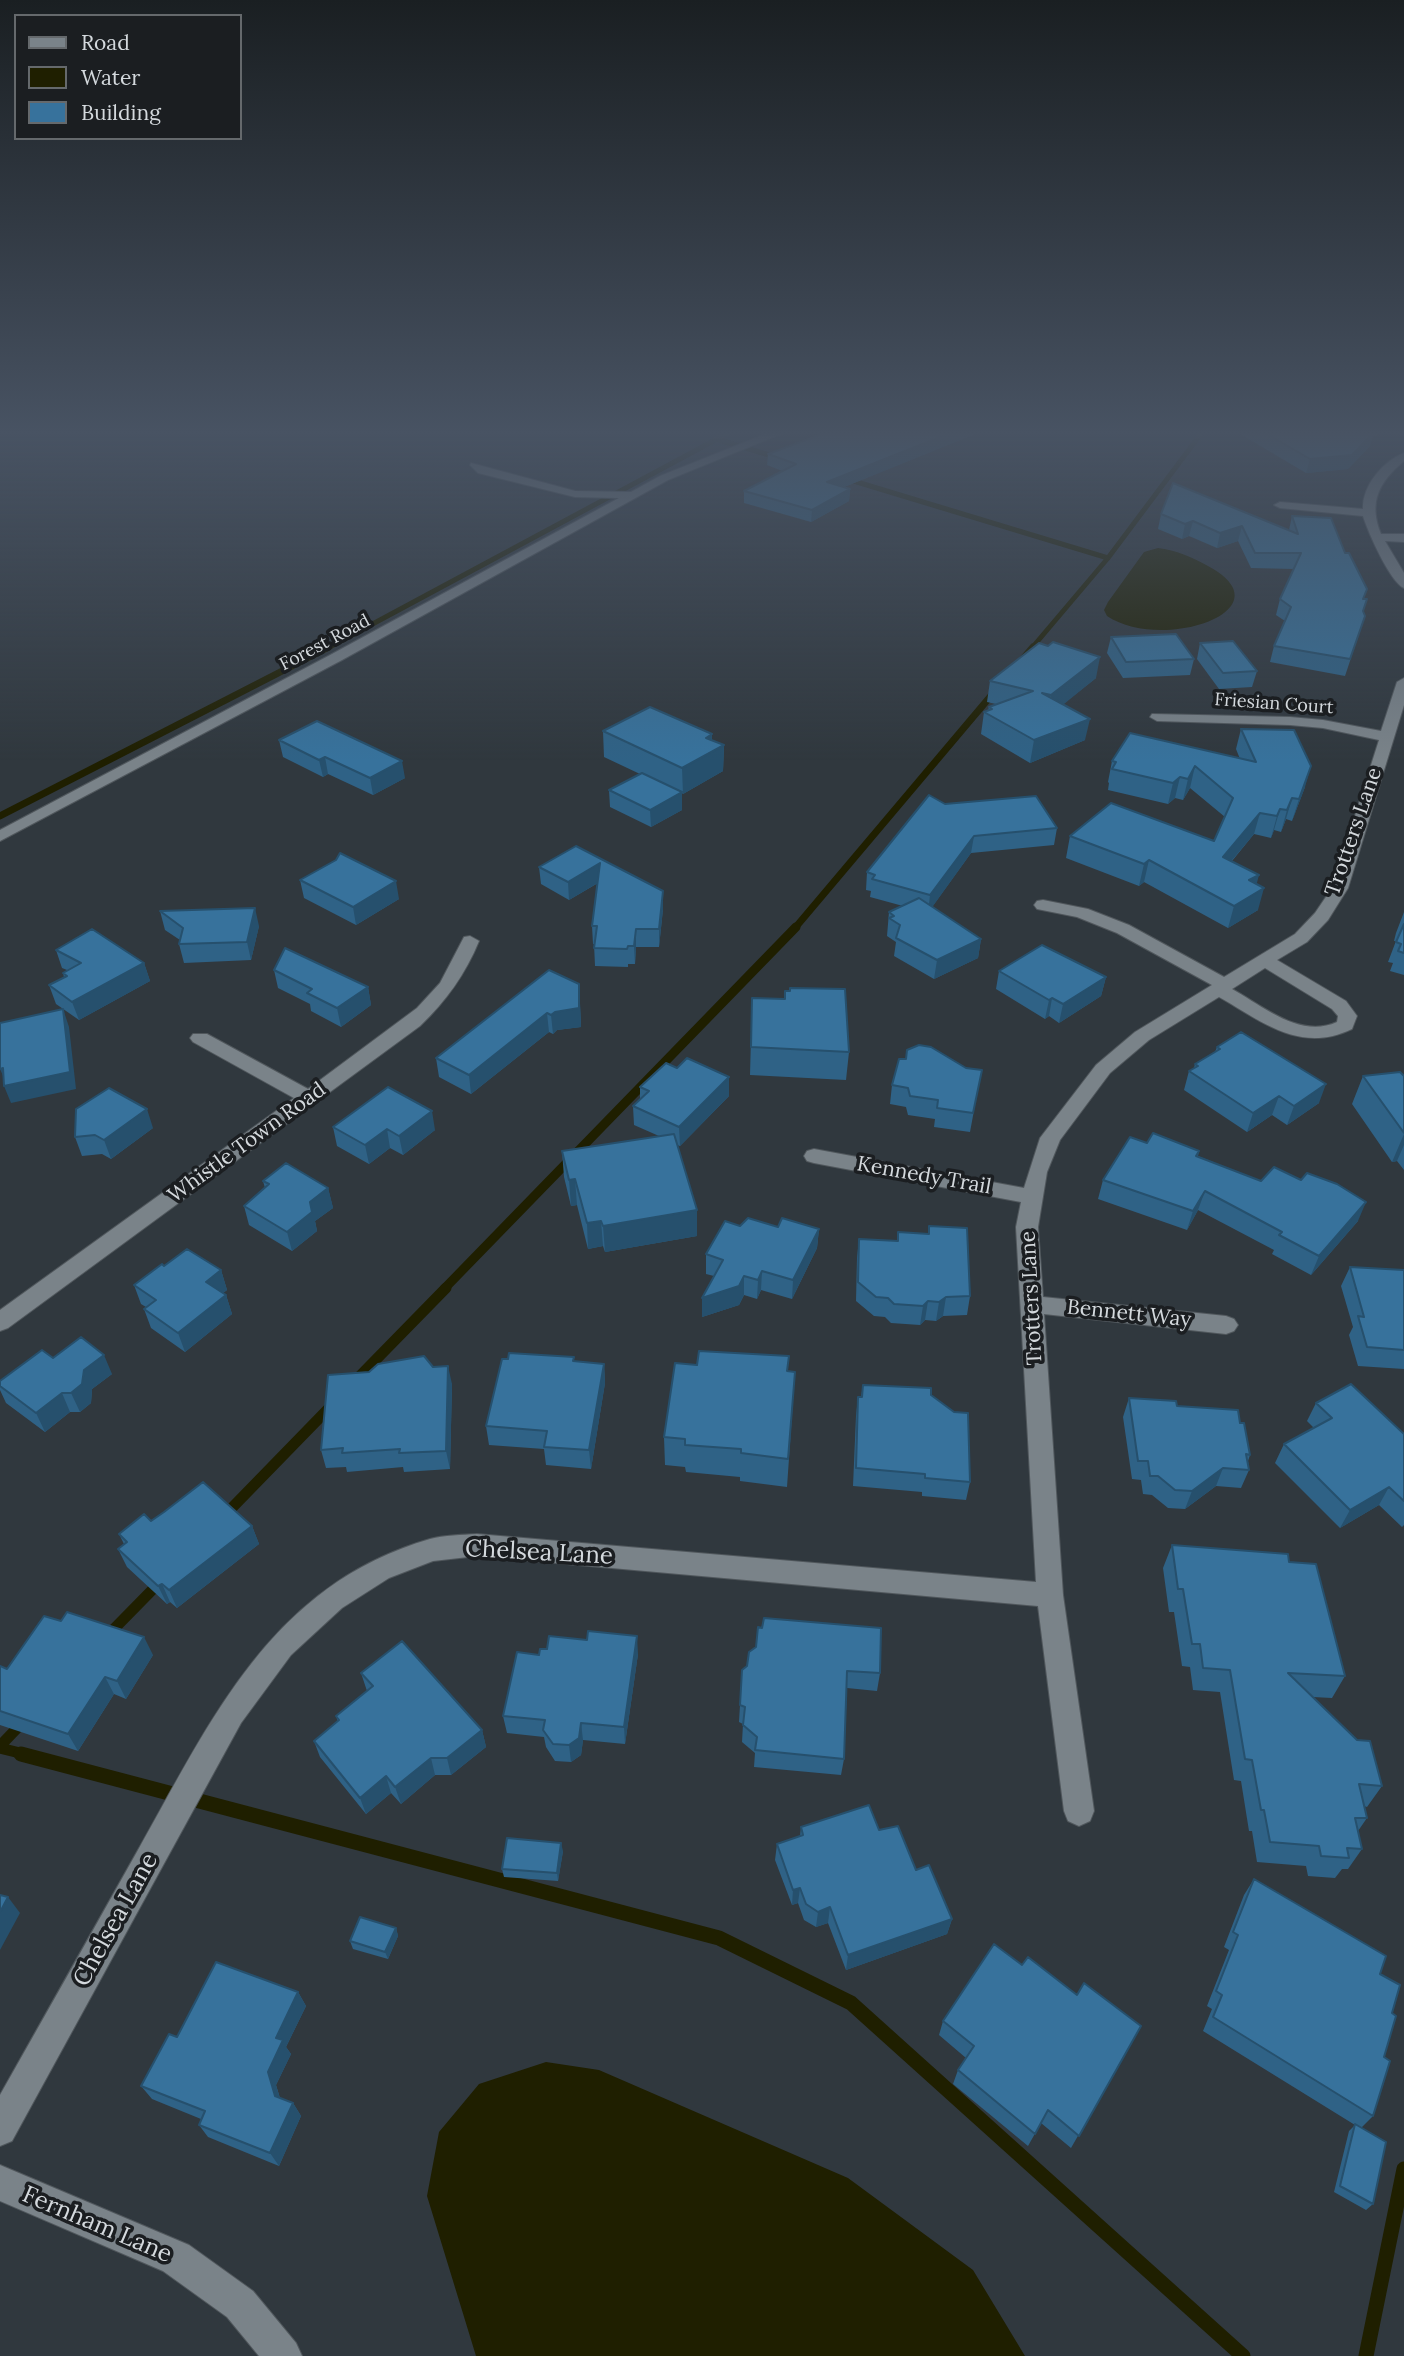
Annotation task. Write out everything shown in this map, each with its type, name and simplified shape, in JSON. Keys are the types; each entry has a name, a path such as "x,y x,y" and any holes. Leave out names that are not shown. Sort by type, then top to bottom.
{"street":[{"name":"Forest Road","path":"0,836 549,541"},
{"path":"1380,541 1404,584"},
{"name":"Trotters Lane","path":"1079,1811 1050,1595 1027,1227 1037,1172 1050,1138 1104,1069 1142,1036 1301,938 1322,916 1340,888 1404,682"},
{"name":"Friesian Court","path":"1157,718 1290,721 1387,737"},
{"path":"1043,905 1082,914 1123,929 1289,1027 1314,1034 1333,1031 1345,1025 1348,1016 1339,1005 1265,960"},
{"name":"Whistle Town Road","path":"0,1322 413,1022 441,997 457,974 470,941"},
{"path":"200,1038 309,1098"},
{"name":"Kennedy Trail","path":"814,1156 1033,1197"},
{"name":"Bennett Way","path":"1032,1304 1226,1325"},
{"name":"Chelsea Lane","path":"0,2129 231,1713 281,1646 332,1600 380,1570 432,1550 477,1545 1050,1595"},
{"name":"Fernham Lane","path":"0,2183 176,2258 240,2304 283,2356"}],"water":[{"path":"1158,548 1178,552 1196,560 1229,582 1235,598 1227,611 1209,621 1185,628 1158,630 1130,626 1107,616 1104,610 1108,602 1144,552"},
{"path":"546,2062 599,2070 848,2178 973,2270 1025,2356 476,2356 427,2196 439,2132 479,2084"}],"building":[{"path":"1249,541 1340,541 1367,589 1363,599 1367,599 1363,611 1365,616 1350,659 1274,646 1291,607 1280,599 1301,553 1255,553"},
{"path":"1176,634 1194,659 1126,662 1111,637"},
{"path":"1233,641 1257,671 1223,673 1200,643"},
{"path":"1053,642 1100,657 1051,695 1042,693 1090,719 1034,740 984,712 992,709 989,707 1033,691 990,681 1039,643 1048,646"},
{"path":"650,707 712,734 706,738 724,745 682,768 603,731"},
{"path":"317,721 402,761 370,778 325,757 319,760 279,740"},
{"path":"1241,729 1294,730 1311,766 1299,799 1292,798 1287,810 1280,809 1277,816 1260,813 1223,857 1259,875 1249,880 1264,888 1234,906 1149,860 1144,864 1070,836 1111,803 1214,841 1233,798 1195,766 1188,779 1180,777 1173,783 1112,769 1116,762 1112,761 1130,733 1256,762"},
{"path":"642,773 682,792 650,810 609,790"},
{"path":"929,795 945,804 1036,796 1057,828 974,836 930,895 872,879 875,875 867,872"},
{"path":"576,846 663,891 659,929 636,929 634,946 628,946 627,949 594,948 597,926 592,926 600,863 568,882 539,867"},
{"path":"340,853 396,881 353,907 300,880 336,860"},
{"path":"919,898 981,939 937,960 896,938 900,925 889,918 894,916 889,912"},
{"path":"255,908 247,942 179,944 183,928 160,911"},
{"path":"1404,924 1404,953 1398,951 1401,944 1396,942"},
{"path":"92,929 144,963 72,1002 49,985 67,976 63,973 81,963 56,950"},
{"path":"1042,945 1106,977 1063,1004 1052,998 1049,1000 999,971"},
{"path":"285,948 368,987 337,1008 307,993 312,989 274,970"},
{"path":"549,970 579,984 579,1008 551,1015 547,1013 469,1075 436,1058"},
{"path":"790,988 845,989 849,1052 751,1047 752,998 785,999 785,991 790,991"},
{"path":"63,1009 70,1072 4,1086 3,1068 0,1069 0,1023"},
{"path":"1241,1032 1326,1084 1294,1106 1279,1096 1253,1113 1189,1071 1198,1066 1195,1064 1220,1049 1217,1047"},
{"path":"919,1045 931,1047 966,1068 982,1070 973,1113 937,1108 938,1100 910,1096 908,1088 892,1085 899,1059 906,1059 907,1050"},
{"path":"687,1058 729,1077 679,1127 633,1106 649,1091 640,1087 666,1063 677,1068"},
{"path":"1400,1072 1404,1076 1404,1133 1363,1076"},
{"path":"388,1087 432,1111 399,1136 387,1129 365,1145 333,1127"},
{"path":"109,1088 147,1109 104,1140 95,1135 75,1137 76,1109"},
{"path":"1153,1133 1199,1151 1196,1156 1261,1181 1274,1167 1301,1180 1307,1173 1337,1184 1366,1202 1319,1256 1279,1235 1282,1232 1205,1191 1193,1211 1103,1180 1130,1137 1147,1143"},
{"path":"674,1134 697,1210 603,1226 601,1221 587,1223 575,1179 569,1180 562,1151"},
{"path":"286,1163 328,1188 310,1202 312,1212 287,1232 244,1206 269,1184 263,1181"},
{"path":"748,1218 778,1227 782,1218 819,1229 793,1280 762,1271 758,1280 744,1276 739,1286 702,1298 723,1260 706,1254 725,1221 740,1226"},
{"path":"929,1226 967,1228 970,1296 946,1297 939,1302 928,1301 923,1306 894,1304 888,1298 876,1297 858,1282 859,1239 898,1241 898,1232 929,1234"},
{"path":"187,1249 221,1270 206,1282 226,1295 178,1333 144,1309 156,1300 134,1285"},
{"path":"1350,1267 1404,1270 1404,1350 1367,1347 1358,1316 1364,1317"},
{"path":"81,1337 104,1355 84,1370 82,1384 71,1393 62,1393 36,1413 0,1386 0,1381 42,1350 53,1358"},
{"path":"699,1351 789,1356 787,1371 795,1372 788,1459 741,1453 741,1449 685,1445 685,1439 664,1437 675,1363 697,1365"},
{"path":"509,1353 574,1357 573,1361 604,1364 589,1450 544,1447 547,1431 486,1426 502,1359 508,1359"},
{"path":"424,1356 433,1367 448,1366 446,1451 399,1453 400,1449 342,1453 343,1448 321,1450 328,1375 369,1372 378,1364"},
{"path":"1351,1384 1404,1434 1404,1501 1389,1487 1350,1510 1284,1444 1332,1418 1316,1403"},
{"path":"863,1385 931,1388 931,1395 954,1412 968,1413 970,1482 925,1478 925,1474 856,1468 858,1397 862,1397"},
{"path":"1129,1398 1176,1401 1177,1406 1238,1410 1240,1423 1244,1423 1250,1455 1246,1454 1249,1470 1223,1468 1192,1491 1175,1490 1158,1476 1150,1476 1148,1461 1138,1461"},
{"path":"203,1482 252,1526 169,1590 162,1584 158,1586 118,1549 127,1542 119,1534 144,1514 151,1521"},
{"path":"1172,1545 1288,1554 1289,1562 1316,1564 1345,1676 1288,1673 1357,1740 1370,1741 1382,1786 1359,1784 1367,1818 1355,1818 1362,1849 1347,1848 1349,1858 1321,1856 1319,1846 1270,1842 1252,1760 1245,1759 1230,1670 1203,1668 1200,1644 1192,1644 1183,1589 1178,1589"},
{"path":"67,1612 144,1637 117,1681 105,1677 68,1734 0,1711 0,1666 7,1669 44,1616 61,1621"},
{"path":"764,1618 881,1628 880,1673 847,1671 844,1759 755,1750 757,1737 743,1725 745,1707 740,1705 742,1670 747,1666 749,1652 756,1647 758,1627 762,1628"},
{"path":"588,1631 637,1636 624,1727 581,1723 579,1738 569,1745 553,1744 543,1730 545,1720 503,1716 517,1652 539,1655 540,1649 547,1649 549,1636 587,1640"},
{"path":"402,1641 482,1730 447,1758 431,1758 395,1787 386,1776 360,1798 314,1741 339,1720 336,1716 373,1686 361,1673"},
{"path":"869,1805 879,1830 898,1826 916,1870 929,1865 952,1919 848,1955 830,1907 818,1912 806,1904 800,1888 793,1890 777,1844 803,1835 801,1827"},
{"path":"507,1838 561,1843 557,1873 502,1869"},
{"path":"1254,1879 1386,1956 1380,1974 1400,1985 1392,2013 1396,2016 1384,2057 1390,2061 1373,2116 1213,2017 1222,1995 1216,1991 1238,1935 1233,1932"},
{"path":"0,1895 8,1897 0,1912"},
{"path":"360,1917 396,1928 385,1952 350,1941"},
{"path":"994,1944 1022,1965 1028,1957 1077,1995 1084,1983 1141,2026 1079,2136 1048,2110 1035,2134 958,2070 974,2046 943,2021"},
{"path":"216,1962 298,1992 276,2038 283,2040 268,2072 275,2096 293,2103 270,2153 199,2125 205,2111 141,2086 169,2034 177,2037"},
{"path":"1355,2124 1386,2142 1373,2204 1340,2186"}],"waterway":[{"path":"326,649 527,541"},
{"path":"1052,541 1108,558"},
{"path":"1108,558 1121,541"},
{"path":"1031,649 1108,558"},
{"path":"0,816 329,647"},
{"path":"1021,661 1033,647"},
{"path":"795,928 995,691"},
{"path":"444,1289 796,927"},
{"path":"356,1380 446,1288"},
{"path":"224,1516 333,1404"},
{"path":"107,1636 160,1582"},
{"path":"0,1746 23,1722"},
{"path":"0,1748 28,1755"},
{"path":"21,1754 719,1938 851,2003 1243,2356"},
{"path":"1366,2356 1404,2169"}]}
